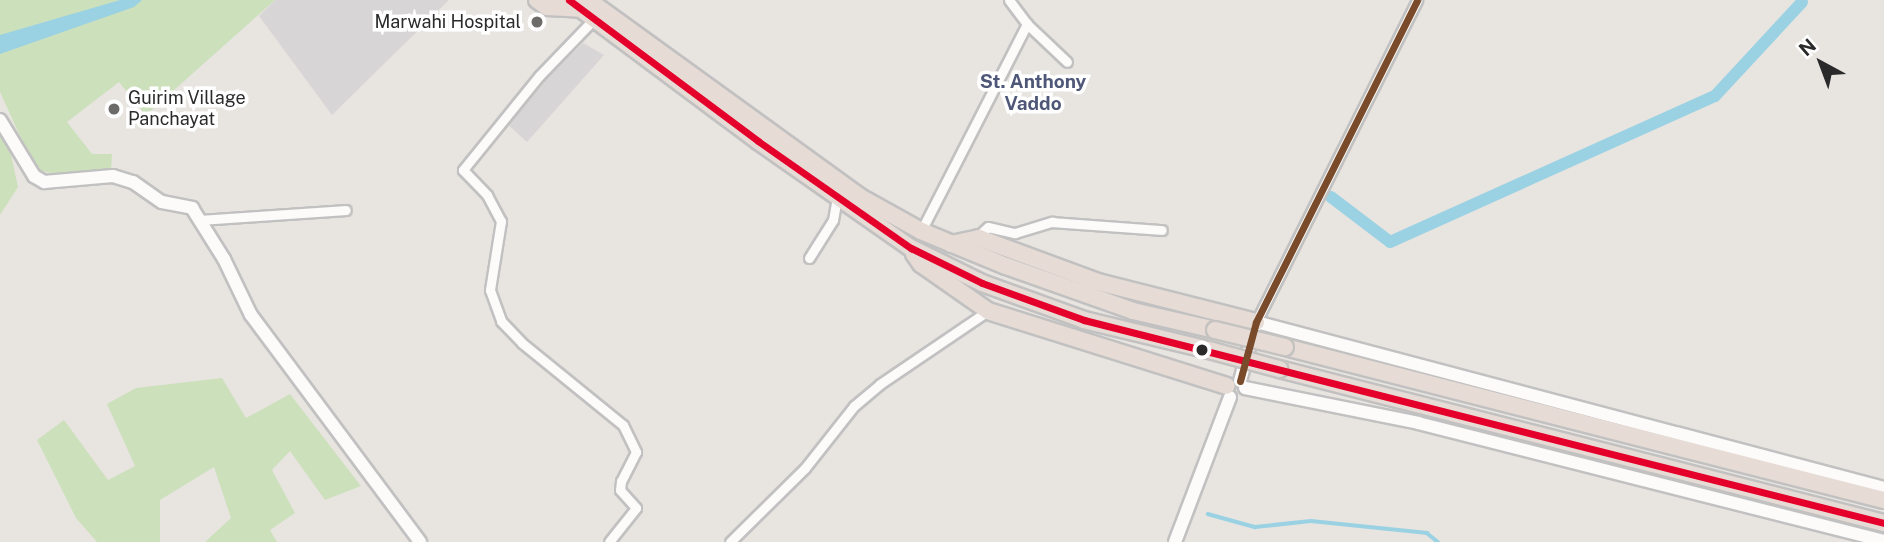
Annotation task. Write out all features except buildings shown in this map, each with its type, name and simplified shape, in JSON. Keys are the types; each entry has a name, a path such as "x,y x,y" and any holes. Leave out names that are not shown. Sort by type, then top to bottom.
{"highway":[{"path":"537,0 547,7 591,7 860,197 921,231 1006,267 1133,311 1285,347 1884,500"},
{"path":"591,7 837,197 911,248 982,283 1084,320 1884,523"},
{"path":"951,244 976,238 1098,282 1256,322"},
{"path":"911,248 921,264 988,311 1235,388"}],"street":[{"path":"1009,0 1027,24 1067,62"},
{"path":"1175,542 1235,388 1256,322 1415,1"},
{"path":"591,7 463,170 487,195 501,221 491,290 501,321 522,343 623,425 636,452 621,481 620,489 636,508 609,542"},
{"path":"921,231 1027,24"},
{"path":"0,120 34,176 44,182 113,176 133,182 162,202 192,208 225,259 251,315 420,542"},
{"path":"809,258 833,220 837,197"},
{"path":"200,219 346,210"},
{"path":"976,238 988,226 1015,233 1052,222 1162,230"},
{"path":"730,542 805,468 854,406 880,384 988,311"},
{"path":"1256,322 1884,488"},
{"path":"1235,388 1418,423 1884,541"}],"shaded area":[{"path":"275,0 449,0 332,115 259,16"},
{"path":"583,43 604,55 527,142 504,121"}],"green space":[{"path":"0,0 275,0 146,115 119,82 67,122 92,154 112,154 111,170 68,176 41,171 30,158 0,92"},
{"path":"0,127 8,141 18,187 0,215"},
{"path":"222,378 246,418 290,394 361,486 325,500 290,451 272,470 295,513 270,530 277,542 205,542 231,518 214,467 160,500 160,542 97,542 76,518 37,440 64,420 108,480 135,466 107,404 136,388"}],"water":[{"path":"120,0 142,0 134,7 0,54 0,35"}],"waterway":[{"path":"1331,197 1390,242 1715,96 1802,2"},
{"path":"1208,514 1255,527 1311,521 1427,533 1438,542"}],"transit line":[{"path":"569,0 758,141 911,248 982,283 1084,320 1884,523"},
{"path":"1240,381 1256,322 1417,0"}],"place":[{"name":"Marwahi Hospital","path":"537,22"},
{"name":"Guirim Village Panchayat","path":"114,109"}],"district":[{"name":"St. Anthony Vaddo","path":"1033,93"}]}
